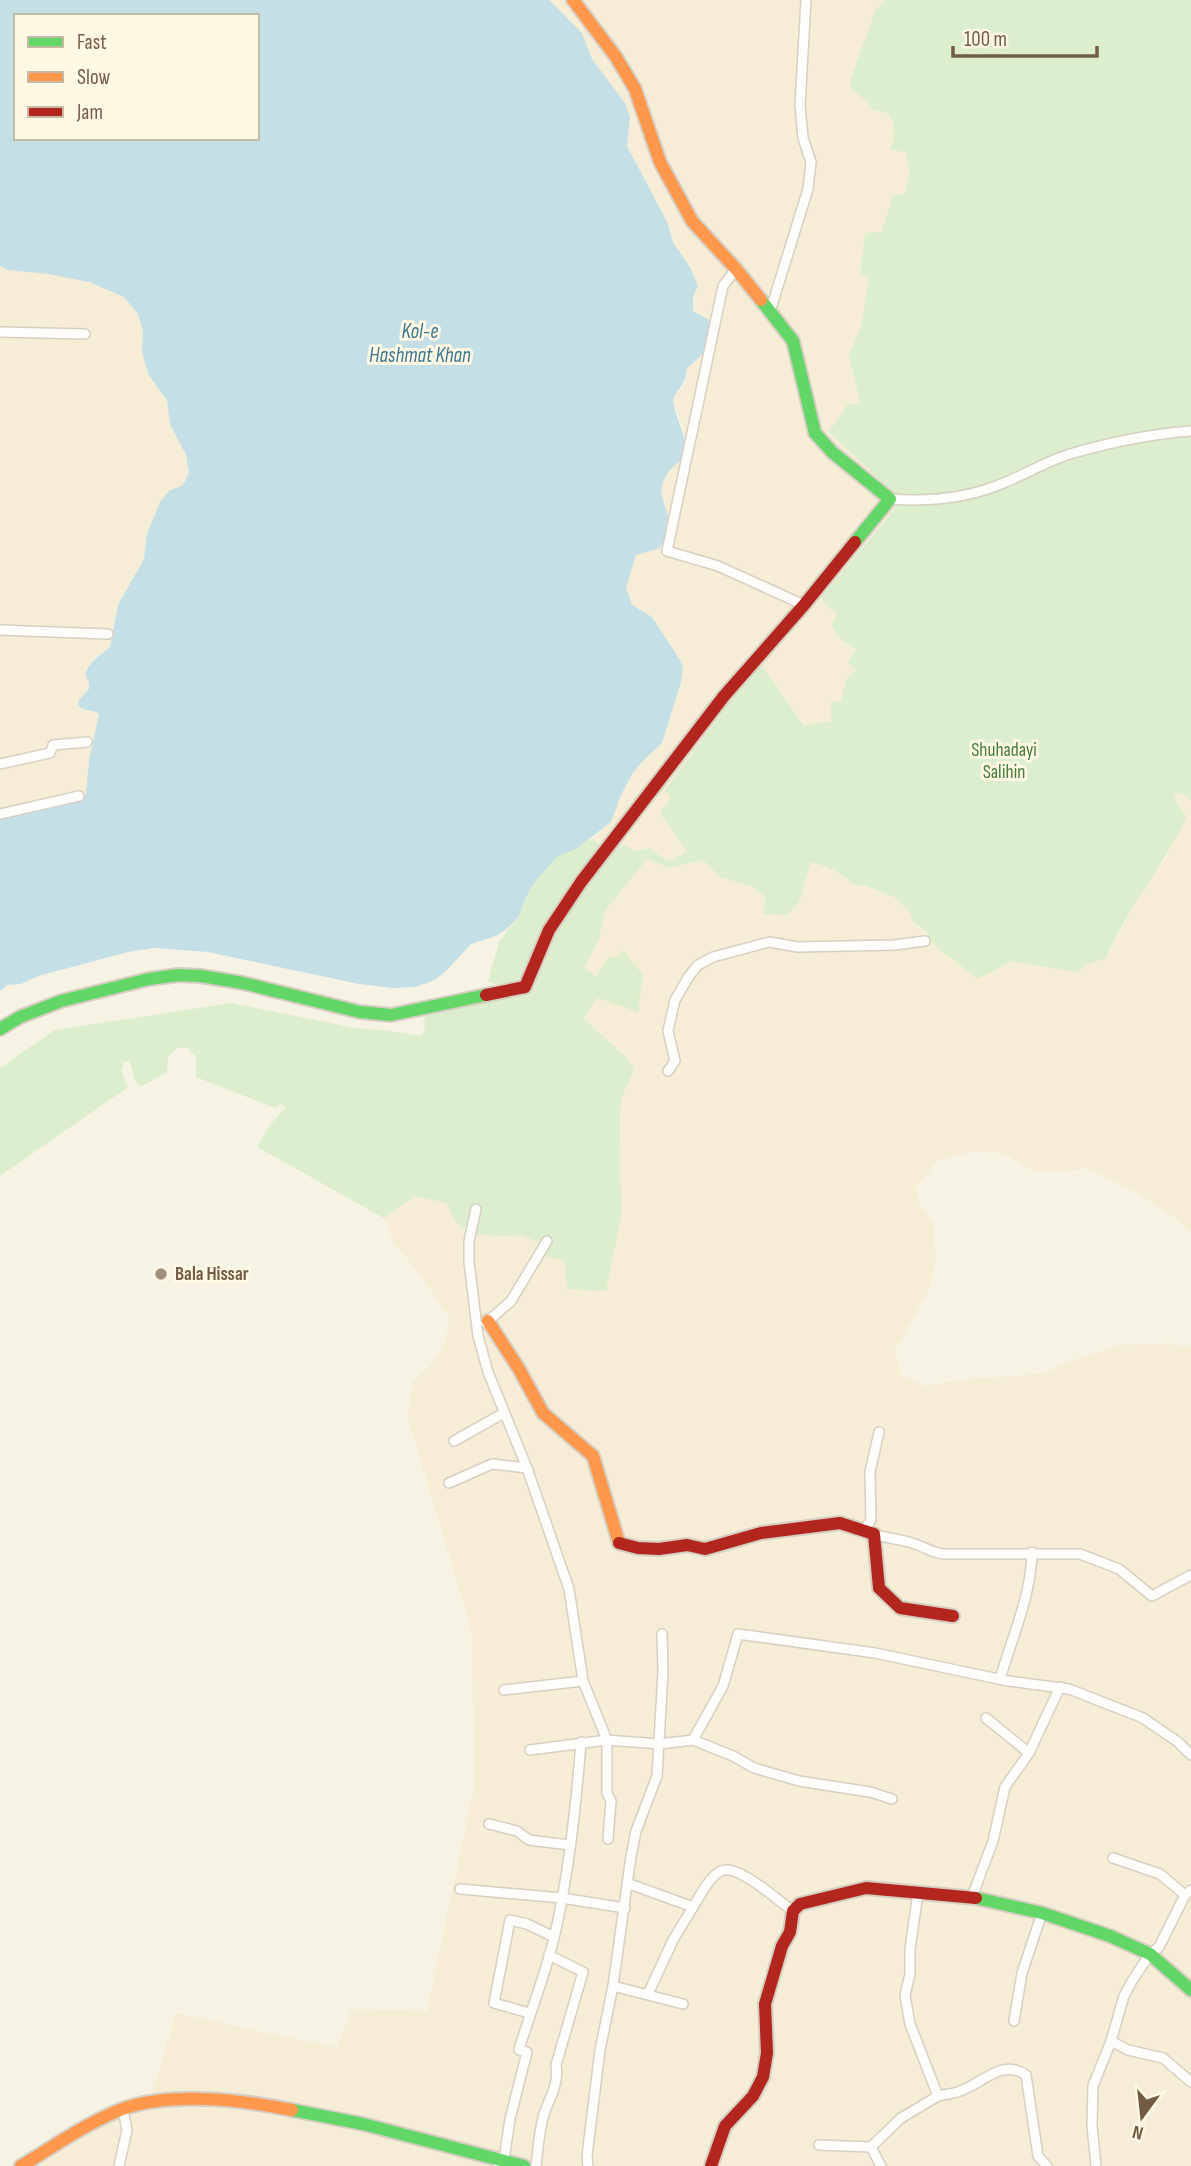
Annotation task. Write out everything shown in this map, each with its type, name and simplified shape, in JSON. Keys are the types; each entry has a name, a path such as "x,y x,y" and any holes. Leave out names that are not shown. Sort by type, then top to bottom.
{"street":[{"path":"573,0 616,57 635,89 660,162 692,221 736,270 793,341 815,433 832,452 890,499 917,501 972,494 1007,482 1040,464 1071,454 1167,433 1191,431"},
{"path":"770,312 808,189 811,162 803,138 800,105 806,0"},
{"path":"736,270 723,286 667,551 718,566 804,605"},
{"path":"0,332 85,334"},
{"path":"0,1028 61,1001 149,979 178,975 243,983 360,1012 391,1015 525,987 549,930 581,882 690,744 724,696 804,605 890,499"},
{"path":"0,630 108,635"},
{"path":"0,764 50,753 53,745 87,742"},
{"path":"0,814 79,796"},
{"path":"668,1071 675,1061 668,1031 675,1000 688,976 698,965 713,957 769,942 798,947 894,945 925,941"},
{"path":"476,1209 469,1241 469,1262 478,1333 488,1372 527,1468 569,1590 583,1681 607,1740 607,1793 611,1801 608,1839"},
{"path":"478,1333 511,1301 547,1241"},
{"path":"488,1321 543,1413 593,1456 619,1542 638,1548 659,1549 687,1545 705,1549 761,1533 840,1523 943,1554 1080,1554 1119,1569 1152,1596 1191,1575"},
{"path":"454,1441 505,1413"},
{"path":"879,1432 870,1472 869,1532 879,1588 900,1608 953,1616"},
{"path":"449,1483 492,1464 527,1468"},
{"path":"1000,1679 1020,1623 1032,1552"},
{"path":"588,2166 600,2049 613,1986 636,1831 657,1776 663,1672 662,1634"},
{"path":"693,1740 723,1686 738,1634 875,1653 1000,1679 1060,1687 1143,1718 1178,1742 1191,1755"},
{"path":"504,1690 583,1681"},
{"path":"972,1897 993,1842 1005,1787 1029,1753 1060,1687"},
{"path":"986,1718 1029,1753"},
{"path":"530,1750 607,1740 659,1744 693,1740 733,1756 754,1768 799,1781 870,1792 892,1799"},
{"path":"501,2163 527,2052 519,2050 549,1955 562,1898 578,1788 581,1742"},
{"path":"489,1824 516,1831 529,1840 569,1844"},
{"path":"1096,2166 1092,2126 1093,2086 1125,1996 1150,1954 1158,1947 1188,1893 1160,1874 1113,1858"},
{"path":"648,1994 673,1940 713,1877 723,1870 731,1870 757,1883 793,1911"},
{"path":"627,1882 693,1907"},
{"path":"711,2166 725,2126 752,2096 763,2077 767,2043 765,2004 782,1946 790,1932 793,1911 800,1904 866,1888 972,1897 1042,1913 1110,1936 1150,1954 1191,1990"},
{"path":"460,1889 562,1898 625,1908"},
{"path":"918,1893 909,1949 910,1974 905,1995 910,2024 938,2095"},
{"path":"1014,2021 1022,1973 1042,1913"},
{"path":"529,2013 494,2003 510,1920 527,1924 554,1937"},
{"path":"536,2166 544,2115 558,2078 556,2065 583,1972 549,1955"},
{"path":"613,1986 683,2004"},
{"path":"1111,2041 1128,2050 1163,2058 1191,2082"},
{"path":"819,2145 871,2147 901,2118 938,2095 962,2091 993,2073 1007,2069 1018,2070 1026,2075 1038,2156 1047,2166"},
{"path":"21,2166 98,2120 123,2109 150,2102 207,2100 246,2101 363,2124 501,2163 524,2166"},
{"path":"119,2166 127,2130 123,2109"},
{"path":"871,2147 881,2166"}],"shaded area":[{"path":"549,0 886,0 876,9 850,81 874,111 886,112 895,122 910,166 904,194 893,195 882,233 861,274 869,276 862,324 849,356 860,404 829,432 883,483 898,505 860,549 827,606 839,613 843,643 856,649 855,671 846,680 841,702 832,721 804,727 782,693 754,669 665,790 672,798 660,813 688,850 669,862 654,850 609,852 592,838 611,822 632,774 662,743 681,682 683,667 680,660 652,617 632,605 626,588 636,554 660,548 669,529 670,522 661,491 662,483 669,471 685,456 683,428 673,400 686,383 687,368 703,355 698,316 693,311 690,267 673,242 667,222 627,146 630,117 625,103 592,59 582,33"},
{"path":"0,266 7,270 89,282 124,297 138,314 143,332 142,350 150,377 167,400 170,424 186,455 189,473 183,485 169,491 147,534 144,559 118,605 110,647 93,659 85,674 89,689 79,700 84,709 99,715 89,760 86,794 81,799 53,807 0,815"},
{"path":"1183,793 1191,800 1191,1232 1170,1214 1139,1194 1086,1168 1059,1172 1032,1171 1003,1153 969,1152 937,1161 915,1189 920,1205 933,1224 936,1257 930,1288 895,1350 901,1375 923,1386 970,1379 1041,1374 1073,1360 1121,1345 1172,1343 1178,1347 1191,1347 1191,2166 21,2166 64,2142 150,2102 176,2013 337,2048 352,2009 427,2011 475,1783 471,1629 407,1415 413,1382 444,1348 450,1318 394,1243 384,1218 415,1196 446,1203 460,1227 480,1235 513,1237 516,1233 541,1242 548,1256 564,1259 568,1289 585,1288 621,1218 620,1113 622,1097 634,1069 625,1056 584,1020 597,998 602,968 595,976 584,968 599,939 605,911 647,859 669,868 703,860 720,877 753,887 765,897 763,914 788,915 799,902 810,862 835,870 856,886 864,885 894,897 909,911 912,920 928,937 993,972 1011,961 1044,966 1083,966 1106,958 1142,891 1168,855 1173,796"}],"green space":[{"name":"Shuhadayi Salihin","path":"886,0 1191,0 1191,800 1183,793 1173,796 1186,817 1184,822 1106,958 1083,966 1079,973 1012,961 978,979 935,946 926,932 912,920 909,911 894,897 864,885 856,886 835,870 811,862 799,902 788,915 763,914 765,897 753,887 720,877 703,860 669,868 647,859 605,911 599,939 584,968 596,976 610,956 614,958 624,951 643,975 638,1012 597,998 584,1019 625,1056 634,1069 622,1097 621,1218 606,1291 567,1289 564,1260 548,1257 540,1242 516,1234 513,1237 468,1231 457,1223 446,1203 415,1196 384,1218 257,1147 270,1125 286,1107 280,1104 275,1108 196,1077 196,1056 186,1047 177,1048 168,1058 167,1072 140,1087 134,1079 130,1061 124,1062 121,1070 128,1087 0,1176 0,1068 55,1030 231,1003 355,1028 422,1036 425,1028 424,1014 513,996 513,985 488,981 499,942 519,916 534,883 557,857 592,838 609,851 624,845 637,851 649,848 669,862 687,851 660,813 671,798 665,790 754,669 762,666 804,726 832,721 830,702 841,702 846,680 856,671 848,662 856,649 838,636 832,624 838,613 821,598 898,505 883,483 829,432 848,404 860,403 849,356 862,324 869,276 860,274 865,233 882,232 893,195 904,194 910,175 906,152 890,150 894,130 890,117 886,112 874,111 866,100 850,89 850,81 876,9"}],"water":[{"name":"Kol-e Hashmat Khan","path":"0,0 549,0 582,33 592,59 625,103 630,117 627,146 667,222 673,242 690,267 698,286 693,297 693,311 711,321 711,338 707,348 687,368 683,383 673,400 683,434 685,456 669,471 661,490 669,528 660,548 636,555 626,588 632,605 652,617 680,660 683,667 681,682 662,743 632,774 611,822 577,848 557,857 534,883 519,916 510,926 498,935 471,944 435,980 415,987 393,988 359,984 208,952 155,948 128,952 38,976 21,984 7,985 0,991 0,815 56,807 78,800 86,794 89,760 99,715 78,706 79,700 89,689 85,674 92,662 110,647 118,605 144,559 147,534 160,502 169,491 183,485 189,473 186,455 170,424 167,400 150,377 145,364 142,350 143,332 138,314 124,297 89,282 7,270 0,266"}],"traffic: fast":[{"path":"761,300 793,341 815,433 832,452 890,499 855,542"},
{"path":"0,1029 20,1017 61,1001 149,979 178,975 243,983 360,1012 391,1015 486,995"},
{"path":"976,1898 1042,1913 1110,1936 1150,1954 1191,1990"},
{"path":"292,2110 363,2124 524,2166"}],"traffic: slow":[{"path":"573,0 616,57 635,89 660,162 692,221 761,300"},
{"path":"488,1321 543,1413 593,1456 619,1543"},
{"path":"21,2166 94,2122 139,2104 206,2099 292,2110"}],"traffic: jam":[{"path":"486,995 525,987 549,930 581,882 724,696 855,542"},
{"path":"619,1543 638,1548 659,1549 687,1545 705,1549 761,1533 840,1523 874,1534 879,1588 900,1608 953,1616"},
{"path":"711,2166 725,2126 753,2096 763,2077 767,2053 765,2004 782,1946 790,1932 793,1911 800,1904 866,1888 976,1898"}],"place":[{"name":"Bala Hissar","path":"161,1274"}]}
